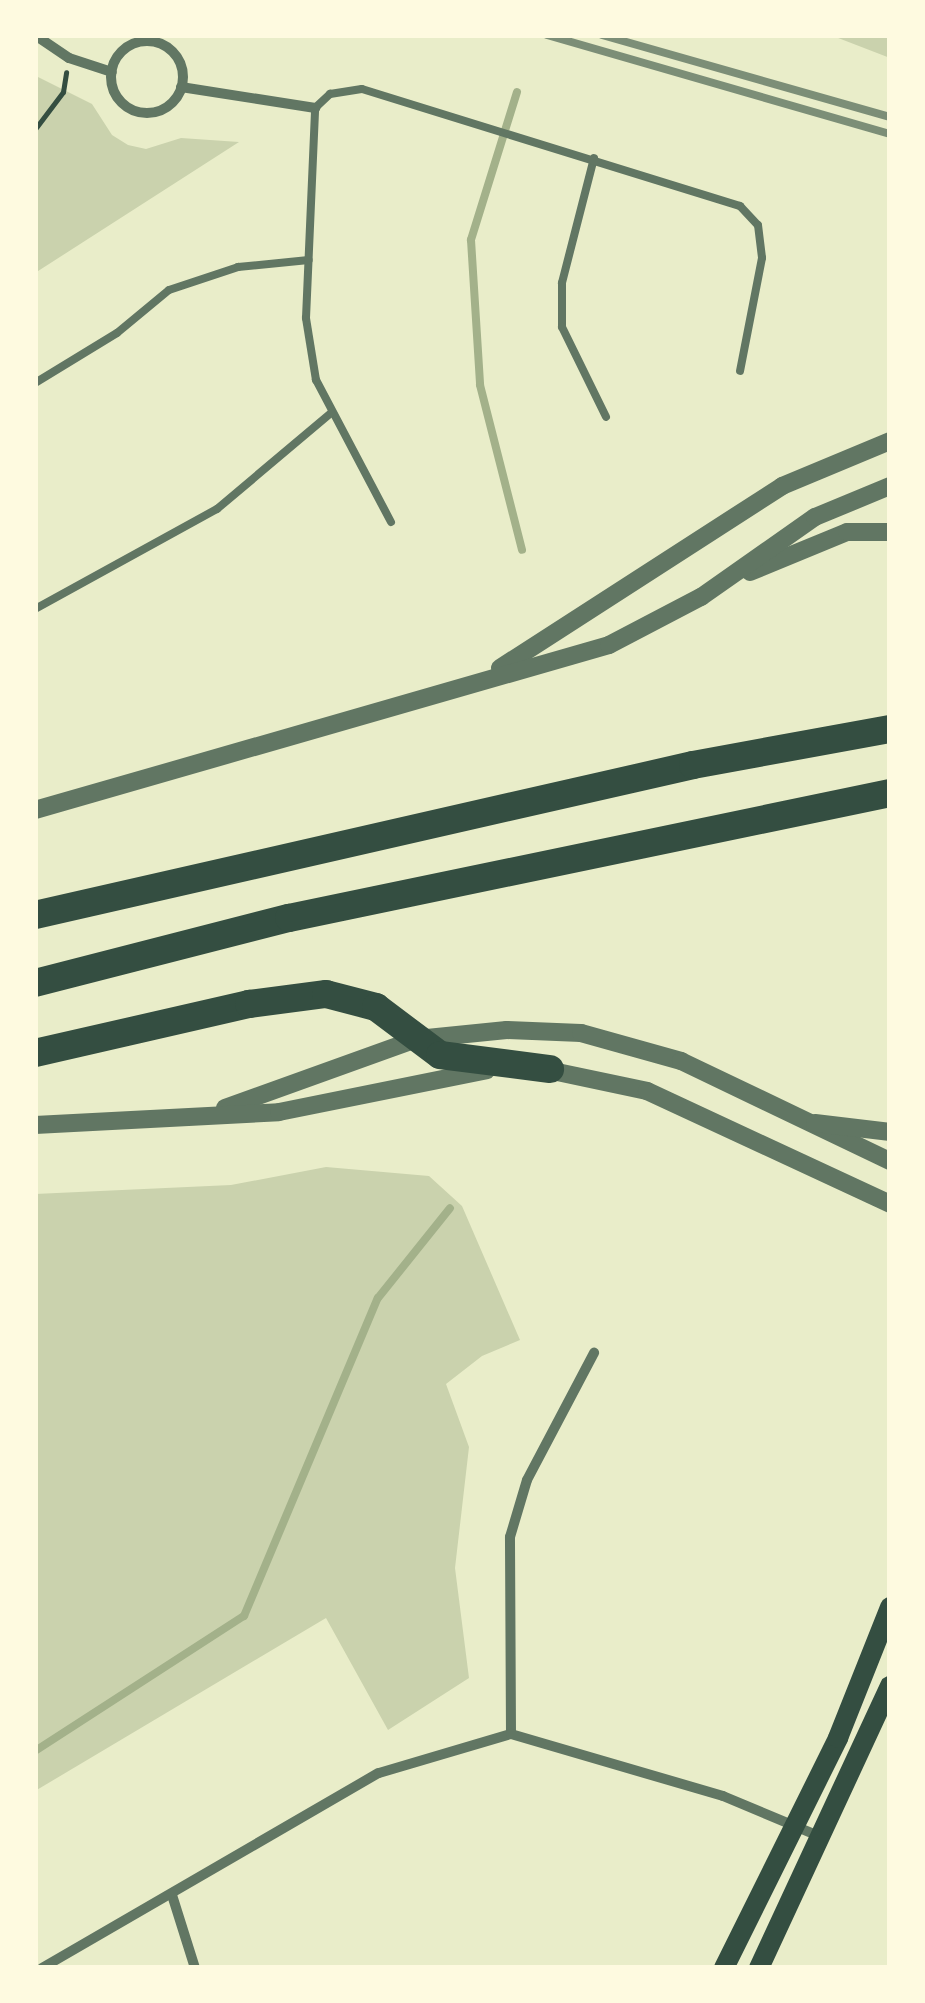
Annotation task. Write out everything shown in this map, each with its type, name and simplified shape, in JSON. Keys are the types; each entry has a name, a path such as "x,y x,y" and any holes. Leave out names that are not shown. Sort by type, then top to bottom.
{"highway":[{"path":"35,915 674,769 890,729"},
{"path":"35,983 289,918 890,793"},
{"path":"35,1054 312,994 367,1003 440,1055 550,1070"}],"main road":[{"path":"724,1968 797,1824 890,1608"},
{"path":"759,1968 890,1686"}],"street":[{"path":"35,35 68,58 112,72"},
{"path":"171,51 177,35"},
{"path":"153,38 171,51 182,68 182,87 168,106 145,113 116,95 112,72 130,45 153,38"},
{"path":"182,87 315,108"},
{"path":"478,680 890,428"},
{"path":"830,462 890,441"},
{"path":"701,597 816,517 890,486"},
{"path":"35,810 609,645 701,597 834,536 866,529 890,532"},
{"path":"205,1115 417,1040 508,1030 603,1037 680,1061 799,1122 890,1161"},
{"path":"35,1126 295,1110 463,1072 550,1070 647,1091 890,1204"},
{"path":"799,1122 890,1132"},
{"path":"511,1734 510,1537 527,1480 594,1353"},
{"path":"42,1968 172,1896 379,1772 511,1734 797,1824 822,1838"},
{"path":"172,1896 195,1968"}],"lane":[{"path":"391,522 316,380 308,334 315,108 330,94 362,89 740,206 758,225 762,258 740,371"},
{"path":"594,158 562,283 562,327 606,417"},
{"path":"35,382 116,334 170,290 238,267 308,260"},
{"path":"35,609 217,509 331,413"}],"path":[{"path":"35,129 63,92 68,58"}],"green space":[{"path":"830,35 890,35 890,58 833,36"},
{"path":"36,76 92,104 112,135 128,145 146,149 181,138 239,142 35,273"},
{"path":"326,1167 429,1176 462,1206 520,1340 482,1356 446,1384 469,1447 455,1568 469,1678 388,1730 326,1618 35,1791 35,1194 231,1185"}],"waterway":[{"path":"517,92 471,240 480,385 522,550"},
{"path":"35,1751 244,1616 378,1298 450,1208"}],"railway":[{"path":"547,35 890,134"},
{"path":"602,35 890,117"}]}
